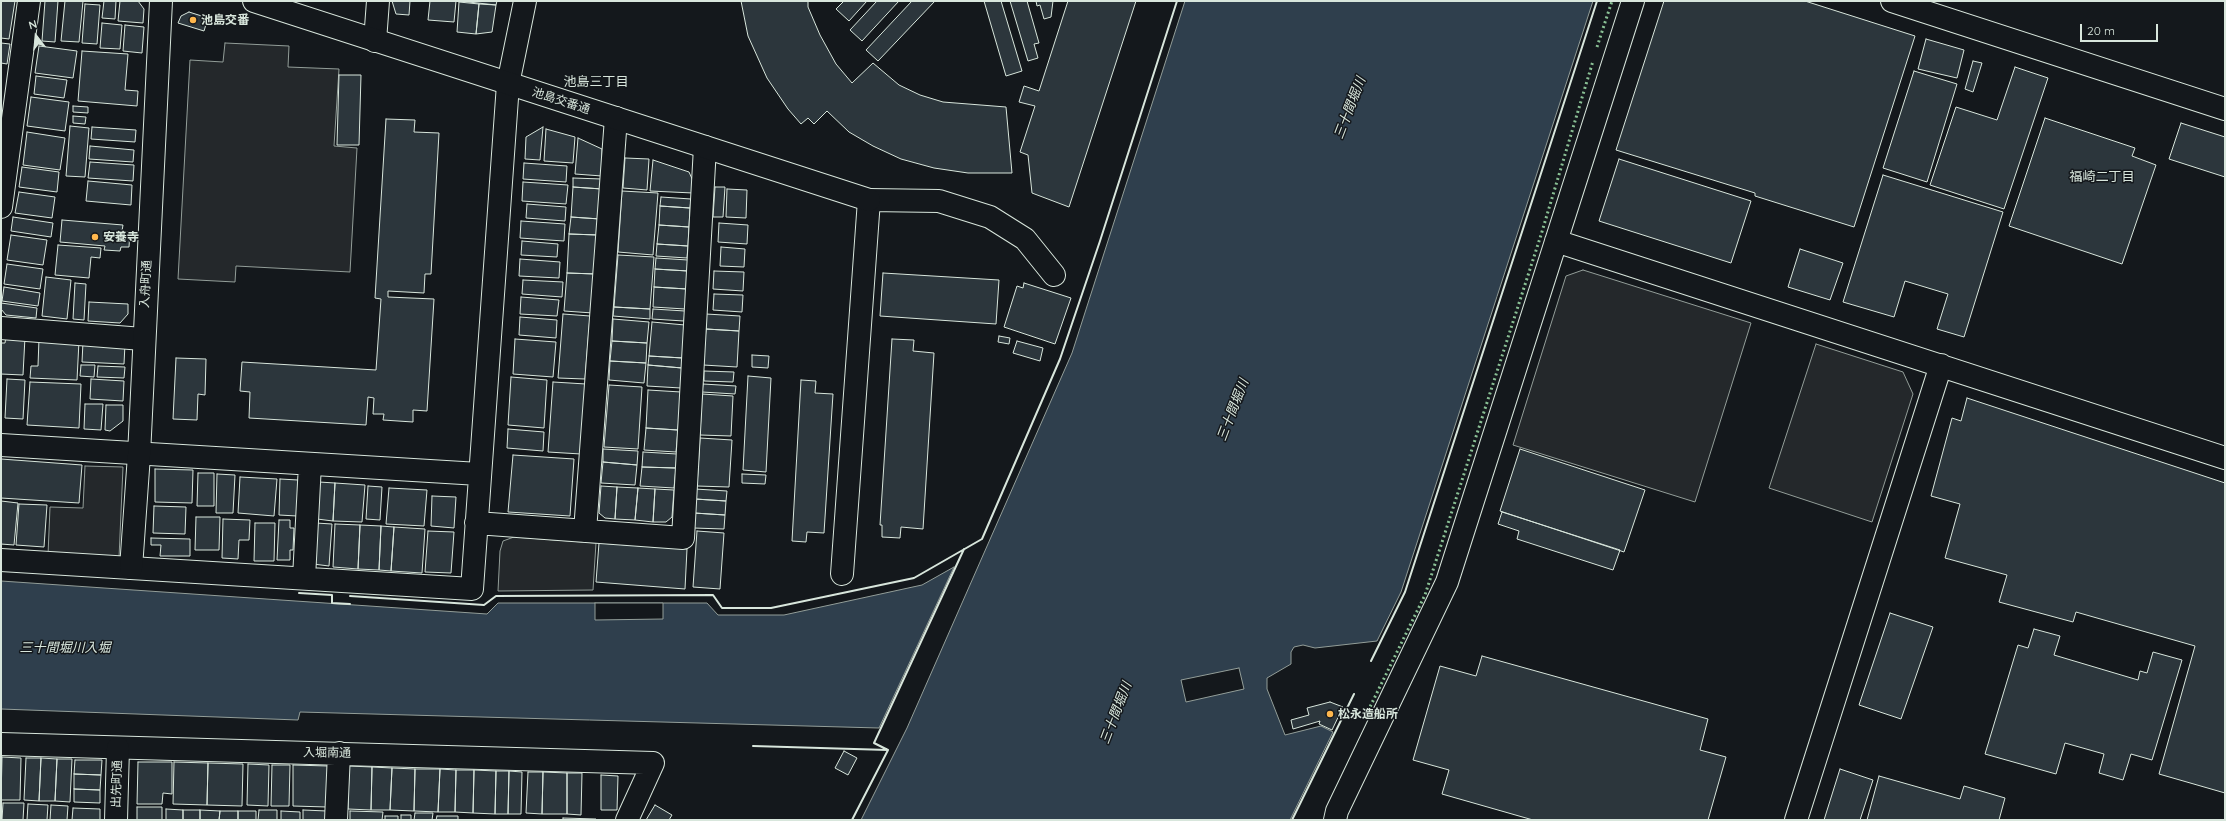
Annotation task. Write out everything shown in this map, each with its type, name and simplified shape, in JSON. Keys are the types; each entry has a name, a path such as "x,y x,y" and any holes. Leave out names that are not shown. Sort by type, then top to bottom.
{"street":[{"path":"1,207 29,1"},
{"name":"入舟町通","path":"131,568 139,455 143,339 161,1"},
{"name":"池島交番通","path":"254,1 869,200 939,201 990,217 1025,240 1054,275"},
{"path":"375,41 378,1"},
{"path":"1,560 472,589 508,84 525,1"},
{"path":"1335,820 1337,812 1446,582 1633,1"},
{"path":"1892,1 2225,109"},
{"path":"585,531 616,118"},
{"path":"476,523 683,538 705,147"},
{"path":"842,574 869,200"},
{"path":"1556,241 2225,458"},
{"path":"1,328 143,339"},
{"path":"1796,820 1941,365"},
{"path":"1,445 139,455 479,474"},
{"path":"304,578 310,464"},
{"name":"入堀南通","path":"1,744 653,763 627,820"},
{"name":"出先町通","path":"116,820 118,748"},
{"path":"336,820 339,753"}],"shaded area":[{"path":"225,43 289,46 288,67 339,69 334,146 357,148 350,272 236,266 235,282 178,279 190,60 223,62"},
{"path":"1583,270 1751,323 1695,502 1513,445 1566,276"},
{"path":"1816,344 1903,372 1913,394 1872,522 1769,488"},
{"path":"85,466 123,467 119,558 48,555 50,507 83,508"},
{"path":"514,537 596,543 593,590 498,591 500,551 503,541"}],"water":[{"name":"三十間堀川","path":"1185,1 1593,1 1401,592 1377,641 1315,648 1303,645 1294,647 1291,652 1291,664 1267,678 1267,689 1285,735 1321,726 1333,732 1290,820 861,820 907,728 1072,353"},
{"name":"三十間堀川入堀","path":"954,567 879,728 300,712 298,720 1,709 1,581 487,614 498,603 707,603 718,615 784,615 922,585"}],"pier":[{"path":"595,603 663,603 663,619 595,620"},
{"path":"1239,668 1244,689 1186,702 1181,680"}],"building":[{"path":"1,1 15,1 9,39 1,38"},
{"path":"45,1 58,1 55,42 42,41"},
{"path":"65,1 83,1 79,42 61,41"},
{"path":"104,1 116,1 115,19 102,18"},
{"path":"120,1 138,1 144,9 143,23 118,21"},
{"path":"392,1 410,1 409,15 396,14"},
{"path":"430,1 456,1 454,22 428,20"},
{"path":"459,1 497,1 496,5"},
{"path":"741,1 808,1 808,7 820,35 836,64 852,83 873,63 899,85 920,95 943,102 1006,107 1012,173 968,173 934,168 901,159 873,146 849,132 827,111 814,124 808,118 801,124 788,109 767,78 748,36"},
{"path":"844,1 867,1 849,21 836,9"},
{"path":"877,1 899,1 862,41 850,30"},
{"path":"912,1 935,1 878,61 866,50"},
{"path":"984,1 1001,1 1022,71 1006,76"},
{"path":"1010,1 1027,1 1039,43 1034,44 1038,58 1028,61"},
{"path":"1036,1 1053,1 1051,17 1044,19 1040,5 1037,6"},
{"path":"1068,1 1136,1 1069,207 1032,193 1028,155 1020,152 1035,106 1019,102 1024,86 1039,91"},
{"path":"1664,1 1805,1 1915,36 1854,227 1755,196 1755,193 1616,150"},
{"path":"459,2 479,4 476,34 457,32"},
{"path":"85,4 100,5 97,44 82,43"},
{"path":"479,4 496,5 492,32 476,34"},
{"name":"池島交番","path":"189,12 208,18 204,31 178,23 181,16"},
{"path":"102,23 122,25 120,49 100,48"},
{"path":"125,25 144,27 142,53 123,51"},
{"path":"1926,39 1964,50 1957,78 1918,69"},
{"path":"1,43 10,44 7,64 1,63"},
{"path":"39,46 77,51 73,78 35,73"},
{"path":"82,51 128,54 125,90 138,91 137,106 78,101"},
{"path":"1973,61 1982,63 1973,92 1965,89"},
{"path":"2015,67 2048,78 2004,209 1930,185 1956,107 1997,120"},
{"path":"1914,71 1957,84 1927,182 1883,168"},
{"path":"339,75 361,75 359,145 337,145"},
{"path":"36,76 67,80 64,98 34,94"},
{"path":"31,97 69,102 65,131 27,126"},
{"path":"73,106 88,107 88,113 73,112"},
{"path":"73,116 86,117 85,124 73,123"},
{"path":"2045,118 2135,148 2132,156 2156,165 2122,264 2009,226"},
{"path":"386,119 415,120 414,132 439,133 431,274 425,274 424,293 388,291 388,297 434,299 427,411 413,410 413,422 383,420 384,414 373,414 374,398 368,397 366,425 249,418 250,392 240,391 242,362 376,370 381,299 375,298"},
{"path":"2181,123 2225,137 2225,177 2169,159"},
{"path":"70,126 89,128 85,177 66,176"},
{"path":"92,127 136,130 135,142 91,139"},
{"path":"543,127 540,160 525,159 526,137"},
{"path":"546,129 575,137 573,163 544,161"},
{"path":"27,132 65,138 60,170 23,165"},
{"path":"578,138 602,149 602,176 575,174"},
{"path":"90,146 134,150 133,162 89,159"},
{"path":"625,158 649,159 647,190 623,188"},
{"path":"1619,159 1751,201 1731,263 1599,221"},
{"path":"653,160 689,172 693,181 693,193 650,191"},
{"path":"90,162 134,165 133,181 88,178"},
{"path":"524,163 567,166 566,182 523,179"},
{"path":"22,167 59,172 57,192 19,187"},
{"path":"1883,175 2003,212 1964,337 1937,329 1948,294 1905,281 1894,317 1843,302"},
{"path":"573,178 602,179 602,189 573,187"},
{"path":"88,181 132,185 131,205 86,201"},
{"path":"523,182 568,185 566,204 522,201"},
{"path":"573,187 602,189 600,219 571,217"},
{"path":"715,187 725,187 723,217 713,217"},
{"path":"727,189 747,190 746,218 726,217"},
{"path":"622,191 658,193 653,255 618,252"},
{"path":"19,192 55,197 52,218 15,213"},
{"path":"661,197 691,199 690,208 660,206"},
{"path":"527,204 566,207 565,221 526,218"},
{"path":"660,206 690,208 689,227 659,225"},
{"path":"13,217 53,223 51,237 11,231"},
{"path":"571,217 600,219 598,235 569,234"},
{"name":"安養寺","path":"62,220 123,225 122,231 130,232 129,247 121,247 120,251 104,250 105,246 60,242"},
{"path":"521,221 565,224 564,241 520,238"},
{"path":"719,223 748,225 747,244 718,242"},
{"path":"659,225 689,227 688,246 657,244"},
{"path":"569,234 598,235 596,274 567,273"},
{"path":"11,235 47,240 43,265 7,260"},
{"path":"522,241 558,244 557,257 521,255"},
{"path":"657,244 688,246 687,258 656,256"},
{"path":"58,245 101,248 100,258 91,257 89,278 55,275"},
{"path":"721,247 745,249 744,267 720,266"},
{"path":"1800,249 1843,263 1830,300 1788,287"},
{"path":"618,255 654,257 650,309 614,307"},
{"path":"656,258 688,260 688,271 655,269"},
{"path":"520,259 560,262 559,278 519,276"},
{"path":"7,264 43,269 40,289 4,284"},
{"path":"655,269 688,271 687,289 654,287"},
{"path":"714,271 744,272 743,291 713,289"},
{"path":"567,273 596,274 593,313 564,311"},
{"path":"883,273 999,280 996,324 880,316"},
{"path":"46,277 71,280 67,319 42,316"},
{"path":"523,280 563,282 562,297 522,294"},
{"path":"75,283 86,284 84,320 73,319"},
{"path":"1024,283 1071,298 1055,344 1004,327 1017,286 1023,288"},
{"path":"4,287 40,293 38,306 2,301"},
{"path":"654,287 687,289 685,309 653,307"},
{"path":"714,294 743,295 742,312 713,310"},
{"path":"521,297 559,300 557,316 520,314"},
{"path":"89,302 128,304 128,314 120,323 88,321"},
{"path":"1,303 37,308 36,318 6,315 1,309"},
{"path":"614,307 650,309 650,319 613,316"},
{"path":"653,309 685,311 684,321 652,319"},
{"path":"563,314 590,316 585,379 558,378"},
{"path":"706,314 740,316 739,331 706,329"},
{"path":"520,317 557,320 556,338 519,335"},
{"path":"613,319 649,322 647,343 612,341"},
{"path":"652,322 685,325 683,358 649,356"},
{"path":"706,329 739,331 737,367 703,365"},
{"path":"6,336 25,337 23,375 1,374 1,343 5,343"},
{"path":"999,336 1010,338 1009,344 998,342"},
{"path":"39,339 79,341 77,380 30,378 31,366 38,366"},
{"path":"515,339 556,342 553,377 513,374"},
{"path":"892,339 914,340 913,351 934,353 923,529 901,527 900,538 882,537 882,525 880,525"},
{"path":"612,341 647,343 646,363 610,361"},
{"path":"1017,341 1043,348 1040,361 1013,353"},
{"path":"83,342 125,344 124,364 82,362"},
{"path":"752,355 769,356 768,368 752,367"},
{"path":"649,356 683,358 682,368 648,365"},
{"path":"176,358 206,359 205,395 198,394 197,420 173,419"},
{"path":"610,361 646,363 644,383 609,380"},
{"path":"81,365 95,365 94,377 80,376"},
{"path":"648,365 682,368 681,388 647,386"},
{"path":"98,366 125,367 124,378 97,377"},
{"path":"704,371 734,372 733,382 704,381"},
{"path":"748,376 771,378 766,472 743,470"},
{"path":"511,377 547,380 544,428 508,425"},
{"path":"7,379 25,380 23,419 5,418"},
{"path":"91,379 124,381 123,401 90,399"},
{"path":"801,380 816,381 815,393 833,394 824,533 807,532 806,542 792,541"},
{"path":"30,382 81,384 79,428 27,425"},
{"path":"553,382 586,384 581,454 548,452"},
{"path":"703,384 736,386 735,394 702,392"},
{"path":"609,385 642,387 638,449 604,447"},
{"path":"648,390 681,392 678,430 646,428"},
{"path":"702,394 733,396 731,436 700,435"},
{"path":"1967,398 2225,483 2225,793 2159,774 2195,646 2076,612 2073,622 1999,602 2007,575 1945,558 1960,504 1931,496 1952,418 1961,421"},
{"path":"85,404 103,404 101,430 84,429"},
{"path":"106,405 123,405 123,421 110,431 105,430"},
{"path":"646,428 678,430 676,452 644,450"},
{"path":"508,429 544,432 543,451 507,448"},
{"path":"700,438 732,440 729,487 697,486"},
{"path":"603,449 638,451 637,465 603,462"},
{"path":"1520,449 1645,490 1624,552 1500,511"},
{"path":"643,452 677,454 676,468 642,467"},
{"path":"513,455 574,459 570,516 508,512"},
{"path":"1,459 82,465 79,503 1,498"},
{"path":"603,462 637,465 635,485 601,483"},
{"path":"642,467 676,468 674,488 640,486"},
{"path":"155,469 193,470 192,503 155,502"},
{"path":"198,473 214,473 214,506 197,506"},
{"path":"217,474 235,475 233,513 216,513"},
{"path":"742,474 766,475 765,484 742,483"},
{"path":"240,477 277,479 274,516 238,513"},
{"path":"280,479 298,480 297,516 279,515"},
{"path":"319,482 335,483 333,521 317,519"},
{"path":"335,483 365,485 362,522 333,521"},
{"path":"368,486 382,487 380,520 366,519"},
{"path":"601,486 617,487 615,519 605,518 599,513"},
{"path":"617,487 638,488 635,520 615,519"},
{"path":"389,488 427,490 424,526 386,524"},
{"path":"638,488 655,489 653,522 635,520"},
{"path":"655,489 674,490 672,517 666,522 653,522"},
{"path":"695,489 727,491 726,501 695,499"},
{"path":"432,496 456,497 454,528 431,526"},
{"path":"695,499 726,501 725,515 694,513"},
{"path":"1,501 18,503 14,545 1,544"},
{"path":"19,504 47,505 44,547 16,545"},
{"path":"154,506 186,507 185,534 153,533"},
{"path":"1502,512 1620,550 1613,570 1517,539 1519,531 1498,524"},
{"path":"694,513 725,515 724,529 693,528"},
{"path":"196,517 220,517 219,550 195,550"},
{"path":"223,519 250,520 249,540 239,540 238,559 222,558"},
{"path":"279,520 290,520 290,528 294,528 293,550 290,550 290,560 277,560"},
{"path":"255,523 275,523 274,561 254,561"},
{"path":"316,523 332,524 329,566 313,564"},
{"path":"335,524 360,525 358,569 333,567"},
{"path":"360,525 381,526 379,570 358,569"},
{"path":"381,526 394,527 391,571 379,570"},
{"path":"394,527 425,529 422,573 391,571"},
{"path":"428,531 454,532 451,573 425,572"},
{"path":"697,531 724,533 720,589 693,587"},
{"path":"151,538 190,539 190,556 160,556 161,545 151,545"},
{"path":"599,543 687,549 685,589 596,582"},
{"path":"1890,613 1933,627 1901,719 1859,705"},
{"path":"2034,629 2060,636 2054,655 2138,680 2140,671 2147,673 2153,652 2182,660 2152,760 2131,754 2123,780 2099,773 2104,754 2065,743 2056,774 1985,754 2018,645 2028,648"},
{"path":"1482,656 1708,719 1700,750 1726,757 1708,820 1533,820 1442,794 1449,770 1413,760 1440,666 1476,676"},
{"path":"1330,702 1343,707 1332,730 1319,724 1320,721 1293,729 1291,720 1309,715 1307,708"},
{"path":"844,751 857,758 848,775 835,768"},
{"path":"2,757 21,758 20,800 1,800"},
{"path":"26,758 41,758 39,801 24,800"},
{"path":"41,758 57,759 55,801 39,801"},
{"path":"57,759 72,759 70,802 55,801"},
{"path":"75,760 102,760 101,775 74,774"},
{"path":"138,762 172,762 172,794 163,793 162,804 137,804"},
{"path":"174,762 208,763 207,805 173,804"},
{"path":"208,763 243,764 242,806 207,805"},
{"path":"248,764 269,765 268,806 247,805"},
{"path":"272,765 290,765 289,806 271,806"},
{"path":"293,765 328,766 327,807 293,806"},
{"path":"349,766 372,767 371,810 348,809"},
{"path":"372,767 392,768 390,810 371,810"},
{"path":"392,768 415,769 414,811 390,810"},
{"path":"415,769 440,769 438,812 414,811"},
{"path":"440,769 456,770 455,812 438,812"},
{"path":"1840,769 1873,780 1860,820 1824,820"},
{"path":"456,770 474,770 473,813 455,812"},
{"path":"474,770 496,771 495,814 473,813"},
{"path":"496,771 509,771 508,814 495,814"},
{"path":"509,771 522,772 521,814 508,814"},
{"path":"528,772 543,772 542,814 526,813"},
{"path":"543,772 567,773 567,814 542,814"},
{"path":"567,773 582,773 581,815 567,814"},
{"path":"74,774 101,775 100,790 74,789"},
{"path":"601,775 618,776 617,810 601,810"},
{"path":"1879,776 1960,799 1964,786 2005,798 1999,820 1867,820"},
{"path":"74,789 100,790 100,803 74,802"},
{"path":"3,803 24,803 23,820 2,820"},
{"path":"28,804 48,805 47,820 27,820"},
{"path":"51,805 68,806 67,820 50,820"},
{"path":"655,805 672,815 669,820 646,820"},
{"path":"137,807 162,807 162,820 137,820"},
{"path":"73,808 100,809 100,820 72,820"},
{"path":"166,809 183,810 183,820 166,820"},
{"path":"183,810 200,810 200,820 183,820"},
{"path":"200,810 220,811 219,820 200,820"},
{"path":"259,810 277,810 277,820 258,820"},
{"path":"303,810 327,811 327,820 303,820"},
{"path":"220,811 238,811 238,820 219,820"},
{"path":"238,811 256,811 256,820 238,820"},
{"path":"281,811 300,812 300,820 281,820"},
{"path":"350,811 383,812 382,820 350,820"},
{"path":"415,813 433,813 432,820 414,820"},
{"path":"401,815 411,815 411,820 401,820"},
{"path":"385,816 398,816 398,820 385,820"},
{"path":"437,816 458,816 458,820 436,820"},
{"path":"563,818 596,819 563,820"}],"hedge":[{"path":"1597,47 1612,1"},
{"path":"1368,711 1425,595 1541,235 1593,61"}],"wall":[{"path":"350,596 484,605 496,596 713,595 722,608 771,608 914,578 982,539 1060,359 1100,241 1177,1"},
{"path":"1371,661 1405,592 1597,1"},
{"path":"888,750 874,743 964,549"},
{"path":"299,593 332,595 332,603 350,604"},
{"path":"1292,820 1354,694"},
{"path":"753,746 888,750 852,820"}],"place":[{"name":"池島交番","path":"193,20"},
{"name":"安養寺","path":"95,237"},
{"name":"松永造船所","path":"1330,714"}],"district":[{"name":"池島三丁目","path":"596,82"},
{"name":"福崎二丁目","path":"2102,177"}]}
